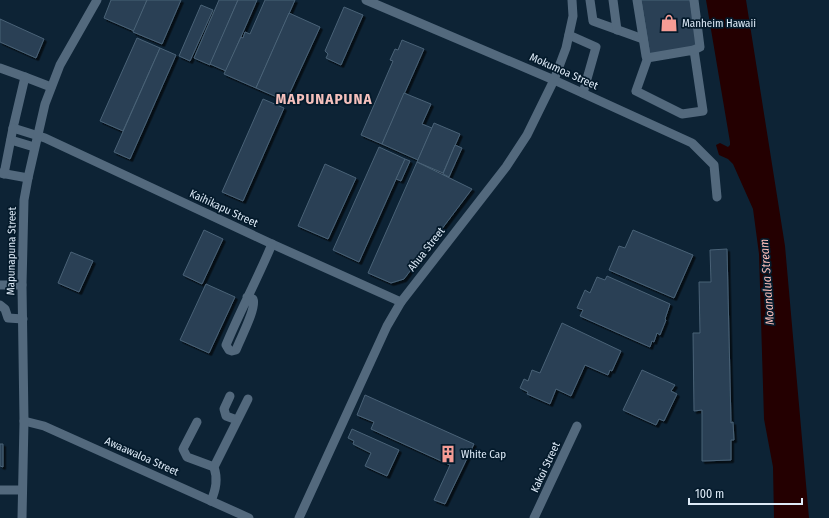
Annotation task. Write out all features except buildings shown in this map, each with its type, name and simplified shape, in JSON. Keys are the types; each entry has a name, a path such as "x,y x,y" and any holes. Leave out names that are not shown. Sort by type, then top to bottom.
{"street":[{"name":"Mapunapuna Street","path":"22,518 24,421 22,285 24,200 34,147 51,88 60,65 97,0"},
{"name":"Mokumoa Street","path":"366,0 554,80 692,143 714,165 717,197"},
{"name":"Ahua Street","path":"299,518 387,326 401,302 506,167 527,135 554,80 566,48 573,16 572,0"},
{"path":"590,0 593,21 643,39"},
{"path":"613,0 617,30"},
{"path":"637,0 647,60 636,91 682,114 703,111 694,50"},
{"path":"647,58 694,50 700,47 694,0"},
{"path":"569,35 596,47 583,93"},
{"path":"0,68 51,88"},
{"path":"25,77 2,173 28,178"},
{"name":"Kaihikapu Street","path":"13,128 37,135 401,302"},
{"path":"11,140 34,147"},
{"path":"247,297 253,299 253,307 236,350 232,351 229,350 226,345 236,319 247,297 260,274 272,244"},
{"path":"0,285 22,285"},
{"path":"0,305 5,309 8,318 23,319"},
{"path":"230,396 224,409 226,416 237,420"},
{"path":"211,501 216,490 217,476 214,467 248,399"},
{"name":"Awaawaloa Street","path":"24,421 44,426 249,518"},
{"path":"197,422 183,449 187,456 214,467"},
{"name":"Kakoi Street","path":"534,518 577,426"},
{"path":"0,490 22,490"}],"water":[{"name":"Moanalua Stream","path":"706,0 746,0 785,246 809,518 774,518 773,467 764,419 759,254 753,209 733,164 728,159 719,155 716,145 720,143 728,147 730,142"}],"place":[{"name":"Manheim Hawaii","path":"669,23"},
{"name":"White Cap","path":"448,454"}],"district":[{"name":"MAPUNAPUNA","path":"324,99"}]}
